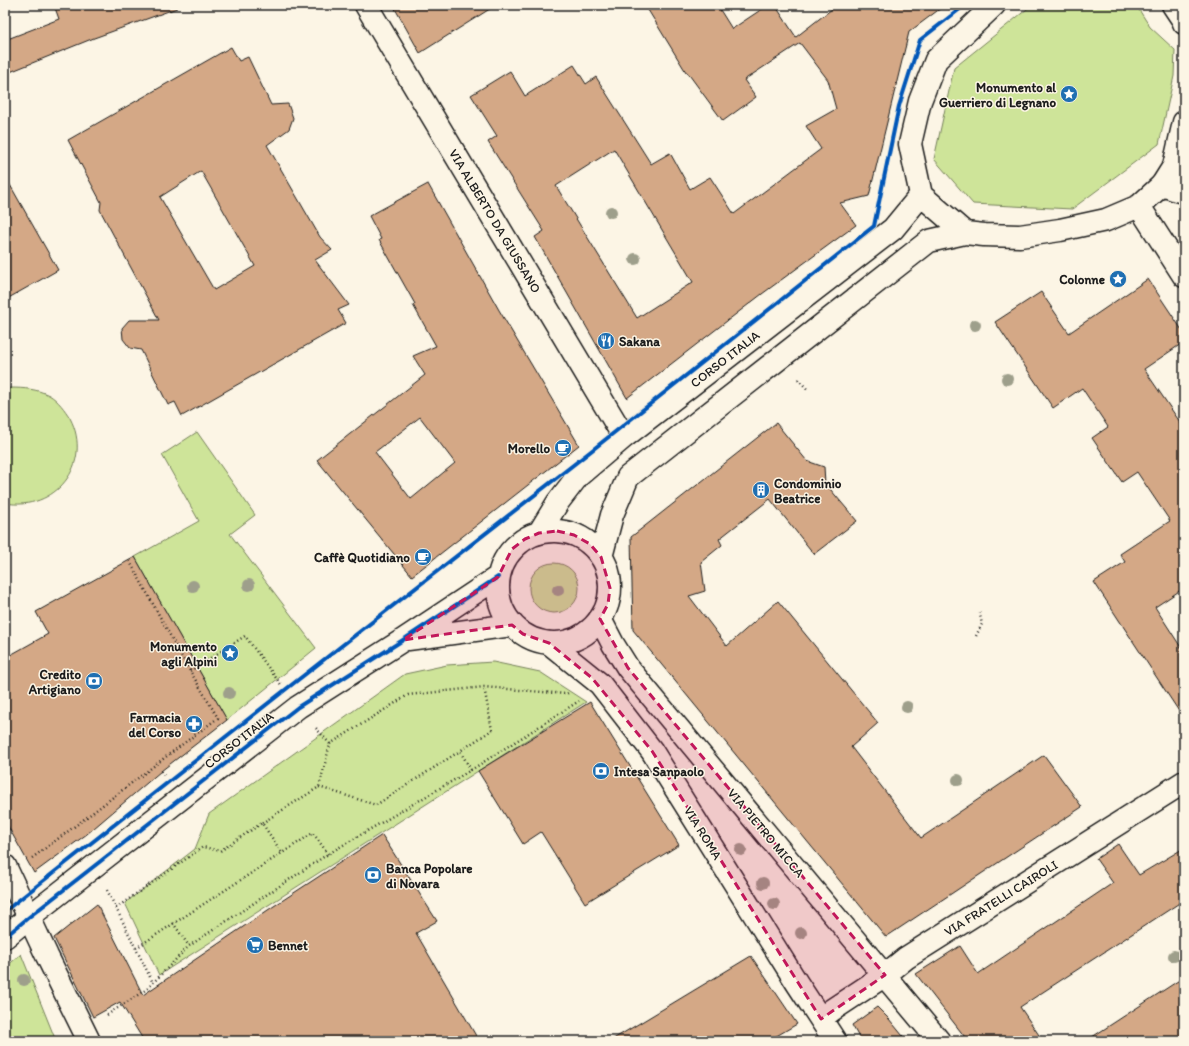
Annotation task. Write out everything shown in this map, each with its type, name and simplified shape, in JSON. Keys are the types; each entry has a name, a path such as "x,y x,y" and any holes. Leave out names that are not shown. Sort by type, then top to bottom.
{"street":[{"name":"VIA ALBERTO DA GIUSSANO","path":"366,5 624,438"},
{"path":"965,233 920,195 910,144 920,100 936,60 994,5"},
{"path":"1173,5 1184,24"},
{"path":"601,556 612,515 628,477 929,241 965,233 1020,236 1060,230 1106,220 1139,206 1162,185 1179,163 1184,122"},
{"path":"1162,185 1179,191 1184,191"},
{"name":"CORSO ITALIA","path":"539,533 558,502 578,476 624,438 894,229 920,195"},
{"path":"1139,206 1184,276"},
{"path":"557,531 574,535 590,544 601,556 608,572 610,588 608,604 600,619 590,630 578,638 564,643 549,643 535,640 512,626 502,611 498,594 498,577 503,562 512,549 525,539 539,533 557,531"},
{"name":"CORSO ITALIA","path":"5,937 29,916 298,707 498,577"},
{"name":"VIA PIETRO MICCA","path":"600,619 628,668 939,1041"},
{"name":"CORSO ITALIA","path":"403,640 512,626"},
{"name":"VIA ROMA","path":"549,643 600,684 652,752 796,983 835,1041"},
{"name":"VIA FRATELLI CAIROLI","path":"821,1020 832,1010 885,975 906,958 1184,782"},
{"path":"7,870 86,1036"}],"path":[{"path":"7,870 81,822 218,718 190,671 129,560"},
{"path":"976,636 982,624 979,611"},
{"path":"190,671 245,636 298,707 330,744"},
{"path":"116,908 203,847 220,851 319,787 330,744 408,695 484,687 566,694 592,678"},
{"path":"319,787 376,805 492,730 484,687"},
{"path":"86,1036 147,990 189,946 328,854 470,770 583,699"},
{"path":"460,751 470,770"},
{"path":"262,823 282,853"},
{"path":"136,948 313,833 328,854"},
{"path":"94,866 153,983"},
{"path":"173,923 189,946"}],"highlighted area":[{"path":"557,531 574,535 590,544 601,557 610,588 608,604 600,619 628,668 885,975 821,1019 652,751 592,678 549,643 523,634 512,625 403,640 498,577 512,549 525,539 539,533"}],"green space":[{"path":"1032,5 1136,5 1150,27 1175,50 1174,76 1159,144 1072,209 973,204 934,159 954,68"},
{"path":"10,388 35,390 52,397 61,405 70,418 76,435 77,452 73,467 65,481 54,492 40,500 23,504 5,503 5,390"},
{"path":"197,432 255,515 230,534 316,648 227,720 135,557 199,521 162,455"},
{"path":"549,563 559,563 572,570 579,583 579,593 572,606 559,613 549,613 540,609 533,602 529,593 529,583 533,574 540,567"},
{"path":"493,662 540,672 586,702 159,975 125,903 195,849 209,814 405,674 447,665"},
{"path":"21,954 56,1041 5,1041 5,968"}],"building":[{"path":"54,5 177,5 177,8 94,38 5,74 5,40 59,19"},
{"path":"393,5 496,5 420,53"},
{"path":"645,5 717,5 732,29 768,5 775,5 796,37 837,5 945,5 909,32 869,196 840,203 856,225 762,294 627,398 535,237 544,231 488,142 497,136 471,95 510,71 525,96 574,65 586,84 596,77 651,164 670,153 690,189 710,177 734,214 821,149 806,126 836,109 828,80 800,43 744,80 756,97 723,121 686,72","holes":["614,149 693,282 637,318 556,186"]},
{"path":"231,47 239,61 248,57 271,105 288,104 293,118 289,129 267,145 320,237 332,250 315,260 349,305 338,310 346,323 182,416 175,402 168,405 141,350 130,348 123,339 122,328 129,320 159,320 100,210 101,202 68,140","holes":["201,171 255,266 214,290 160,197"]},
{"path":"5,176 58,270 5,300"},
{"path":"428,184 499,310 579,445 412,576 317,460 425,375 413,356 436,346 413,305 415,304 379,240 381,239 369,216","holes":["420,417 455,463 411,499 375,452"]},
{"path":"1148,279 1184,333 1184,342 1144,369 1184,428 1184,588 1155,607 1184,652 1184,719 1094,582 1125,562 1120,554 1170,521 1137,472 1122,482 1092,438 1108,427 1082,388 1053,408 995,322 1041,292 1069,333"},
{"path":"776,423 807,461 824,467 825,483 857,521 814,554 770,499 719,539 722,545 701,562 705,591 689,596 727,646 778,601 878,723 851,747 921,838 1044,755 1082,807 886,937 633,630 631,537"},
{"path":"135,557 227,720 161,771 87,834 34,873 5,821 5,658 48,634 36,612"},
{"path":"590,702 679,845 585,903 541,832 523,844 478,771"},
{"path":"382,835 437,921 416,933 479,1041 144,1041 120,1002 93,1017 54,938 97,904 143,995"},
{"path":"1118,844 1139,875 1184,848 1184,900 1020,1007 1043,1041 968,1041 916,974 960,946 978,974 1113,883 1096,859"},
{"path":"751,956 797,1024 768,1041 610,1041"},
{"path":"1184,977 1184,1041 1086,1041"},
{"path":"877,1007 907,1041 861,1041 852,1025"}],"cycle path":[{"path":"5,911 591,451 874,226 899,106 920,40 965,5"},
{"path":"5,937 298,707 498,577"}],"place":[{"name":"Monumento al Guerriero di Legnano","path":"1069,94"},
{"name":"Colonne","path":"1118,279"},
{"name":"Sakana","path":"606,341"},
{"name":"Morello","path":"563,448"},
{"name":"Condominio Beatrice","path":"761,490"},
{"name":"Caffè Quotidiano","path":"423,557"},
{"name":"Monumento agli Alpini","path":"230,653"},
{"name":"Credito Artigiano","path":"94,681"},
{"name":"Farmacia del Corso","path":"194,724"},
{"name":"Intesa Sanpaolo","path":"601,771"},
{"name":"Banca Popolare di Novara","path":"373,875"},
{"name":"Bennet","path":"255,945"}]}
